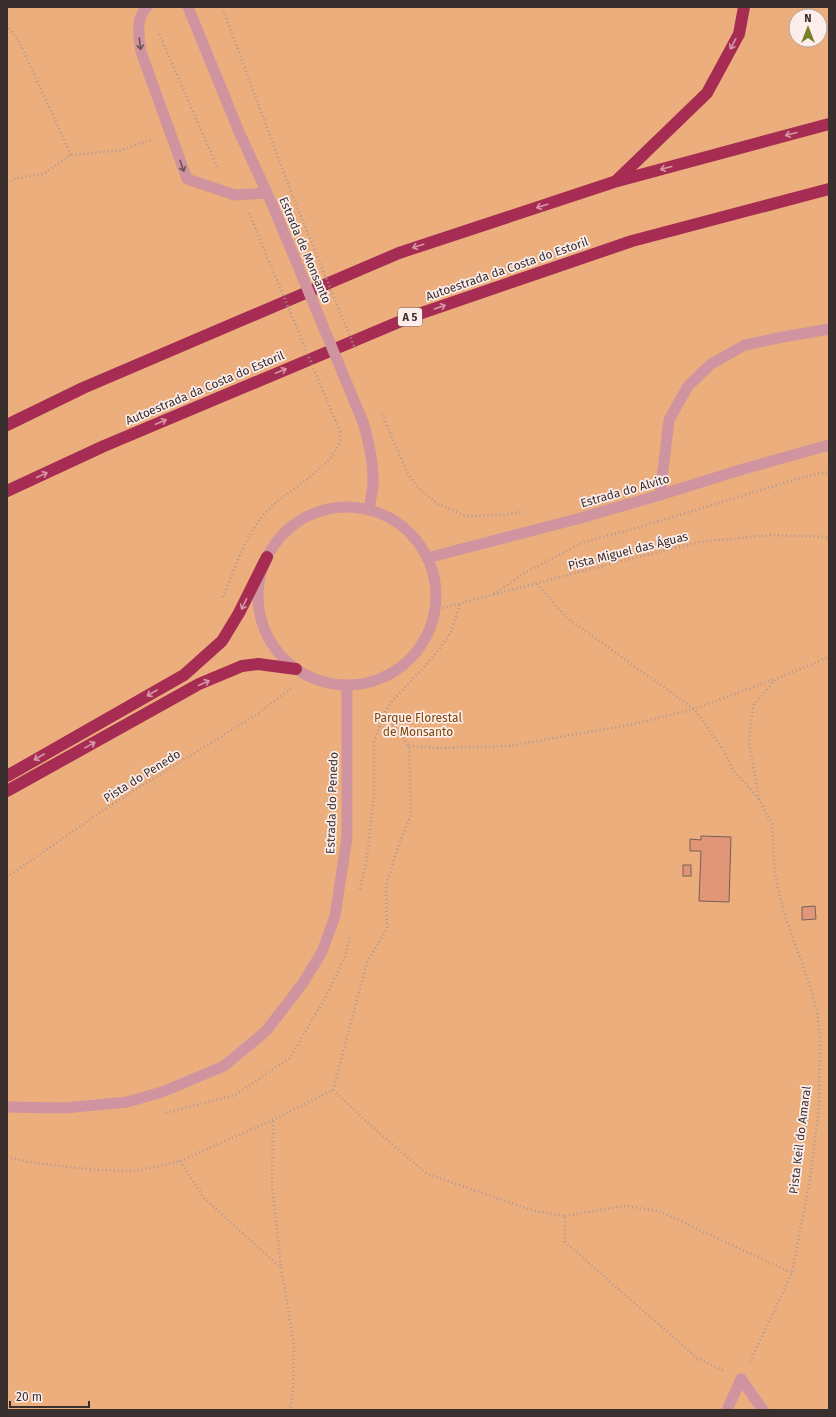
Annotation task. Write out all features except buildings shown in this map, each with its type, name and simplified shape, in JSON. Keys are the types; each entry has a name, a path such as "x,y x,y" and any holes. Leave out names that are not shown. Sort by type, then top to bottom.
{"highway":[{"path":"614,182 707,93 739,34 744,7"},
{"path":"7,425 83,388 399,252 614,182 829,124"},
{"name":"Autoestrada da Costa do Estoril","path":"7,491 104,446 413,316 632,241 829,189"},
{"path":"7,776 184,675 222,641 239,613 267,557"},
{"path":"7,791 199,684 242,666 258,664 296,669"}],"street":[{"name":"Estrada de Monsanto","path":"188,7 240,134 272,204 363,422 369,443 373,485 369,510"},
{"path":"145,9 138,32 141,52 187,179 235,195 267,193"},
{"path":"660,495 669,420 688,386 705,369 711,364 745,345 829,329"},
{"name":"Estrada do Alvito","path":"427,558 577,519 829,445"},
{"path":"334,508 369,510 384,515 397,523 410,533 420,545 434,575 436,592 435,610 430,628 422,644 411,658 398,669 382,678 365,684 332,684 317,680 296,669 282,658 271,643 263,627 258,610 260,574 267,557 276,542 288,529 302,519 318,512 334,508"},
{"name":"Estrada do Penedo","path":"7,1107 65,1108 127,1102 162,1092 224,1066 266,1031 303,983 322,952 335,916 347,837 347,685"},
{"path":"727,1410 741,1379"},
{"path":"741,1379 763,1410"}],"path":[{"path":"222,7 292,197 355,349"},
{"path":"145,9 161,37 222,176 250,213 340,432 341,440 336,450 326,463 272,505 263,516 247,542 221,602"},
{"path":"7,25 20,43 71,155"},
{"path":"7,183 14,179 43,174 71,155 121,150 171,133"},
{"path":"379,407 408,474 418,488 438,504 467,516 504,515 527,510"},
{"path":"492,596 526,572 584,542 640,527 807,476 829,472"},
{"name":"Pista Miguel das Águas","path":"435,610 621,561 700,542 771,534 829,538"},
{"path":"537,584 566,617 694,709 723,749 733,770 759,800"},
{"path":"359,894 366,864 374,796 374,742 384,714 392,702 426,665 451,632 460,604"},
{"name":"Pista Keil do Amaral","path":"741,1379 792,1273 811,1174 819,1106 820,1038 817,1010 784,913 775,874 772,824 759,800 749,742 753,706 776,679 829,657"},
{"path":"409,746 439,748 508,746 635,724 694,709 776,679"},
{"name":"Pista do Penedo","path":"7,877 111,805 259,713 288,691"},
{"path":"166,1113 235,1095 290,1058 327,995 346,954 351,932"},
{"path":"333,1090 427,1174 535,1211 565,1216 625,1206 659,1211 792,1273"},
{"path":"273,1120 272,1186 281,1268 294,1344 293,1390 290,1410"},
{"path":"180,1161 204,1198 281,1268"},
{"path":"565,1216 565,1242 697,1358 741,1379"}],"green space":[{"name":"Parque Florestal de Monsanto","path":"7,7 829,7 829,1410 7,1410"}]}
